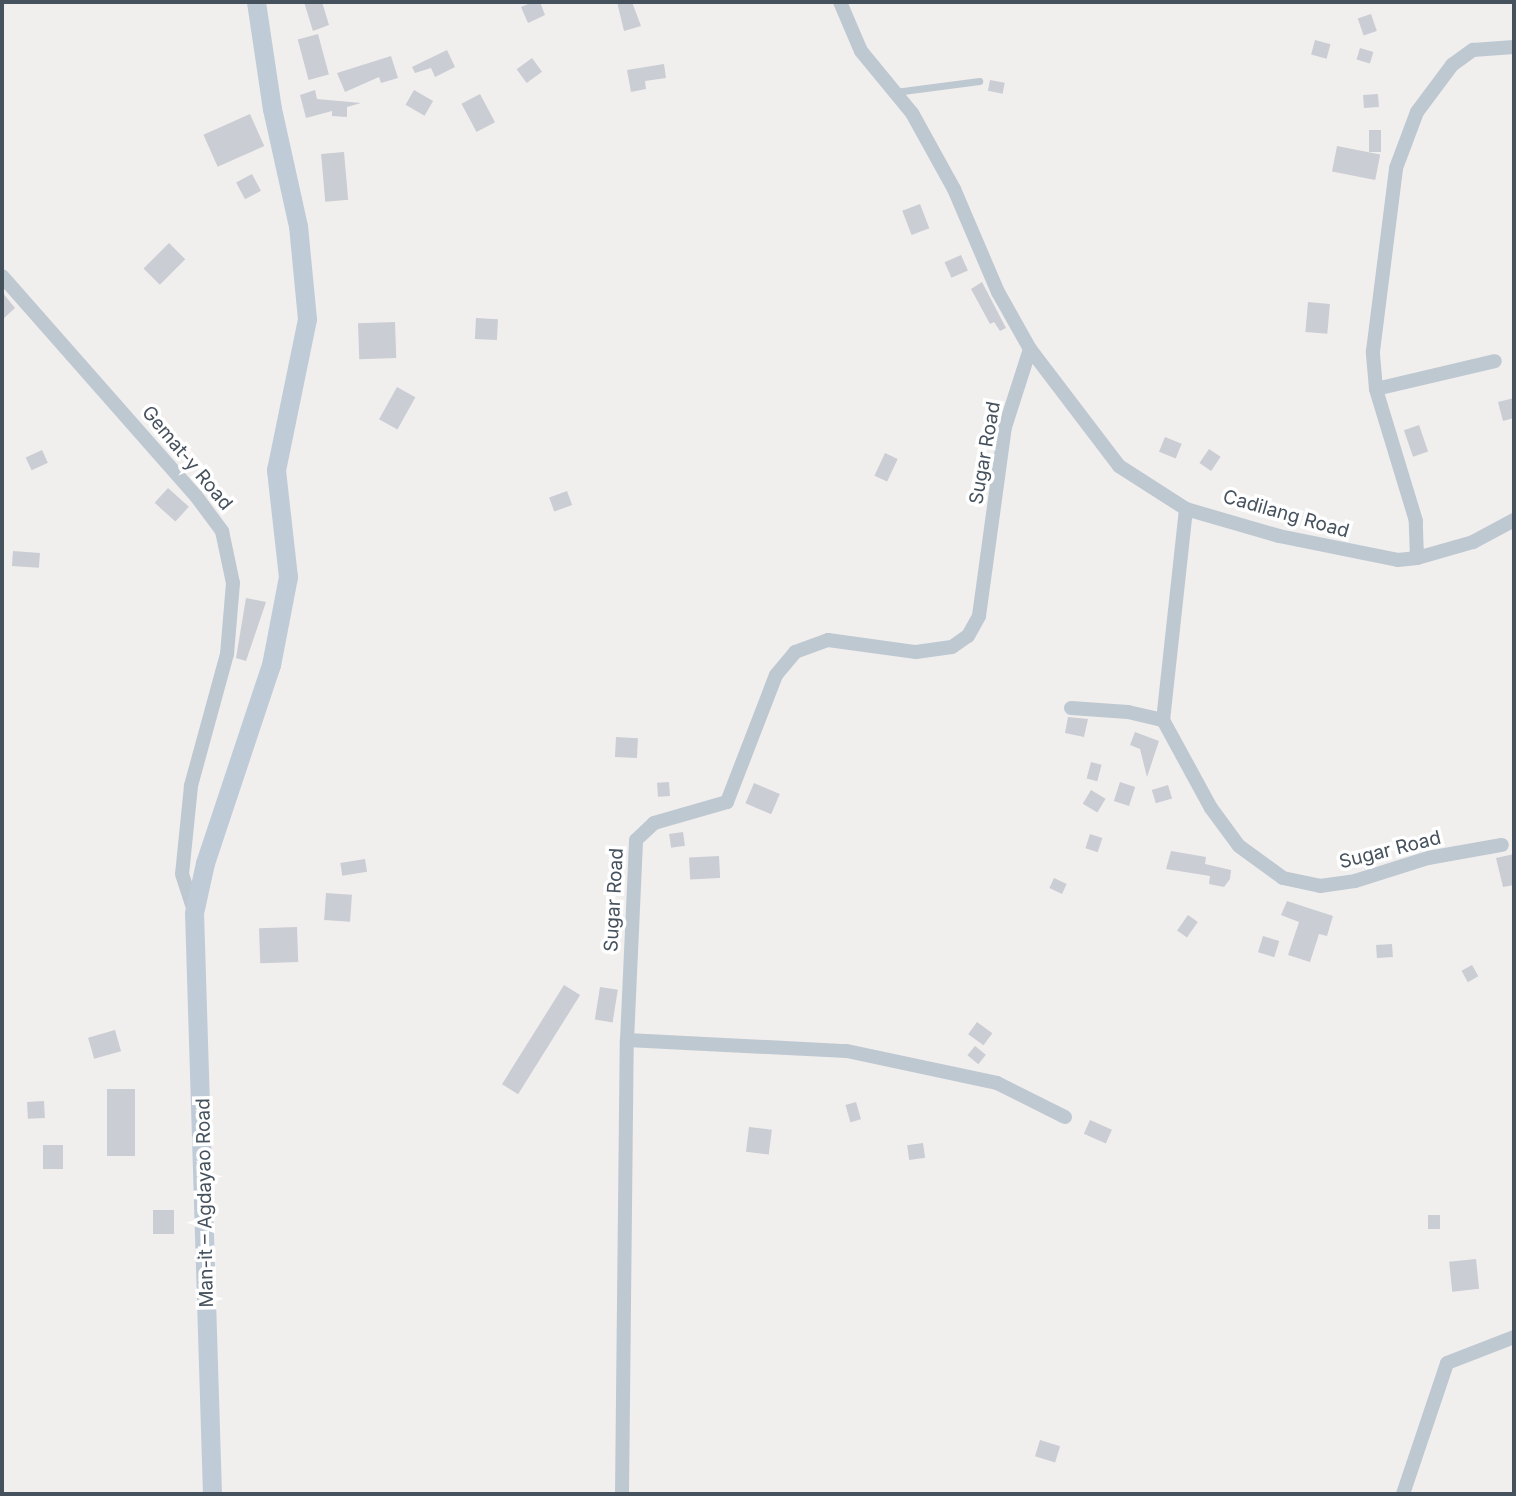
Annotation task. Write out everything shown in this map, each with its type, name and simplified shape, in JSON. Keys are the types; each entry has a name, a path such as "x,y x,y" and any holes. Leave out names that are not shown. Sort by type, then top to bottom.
{"street":[{"name":"Man-it – Agdayao Road","path":"212,1494 194,913 205,863 271,665 285,590 276,470 307,319 298,226 272,109 256,2"},
{"name":"Cadilang Road","path":"840,2 862,51 895,92 954,189 998,292 1030,349 1119,466 1186,509 1371,557 1417,558 1473,542 1514,520"},
{"path":"1417,558 1416,522 1390,426 1376,389 1373,351 1396,168 1417,112 1452,65 1473,50 1514,47"},
{"name":"Gemat-y Road","path":"2,276 196,496 222,531 233,583 226,654 191,786 182,874 194,913"},
{"name":"Sugar Road","path":"622,1494 627,1040 636,840 654,823 727,802 776,675 795,652 828,640 916,652 952,647 968,636 979,616 1005,427 1030,349"},
{"path":"1376,389 1495,361"},
{"path":"1072,708 1128,712 1163,720 1186,509"},
{"name":"Sugar Road","path":"1163,720 1210,808 1239,846 1283,878 1321,886 1355,881 1428,858 1502,845"},
{"path":"627,1040 847,1051 997,1083 1065,1117"},
{"path":"1403,1494 1447,1363 1514,1337"}],"lane":[{"path":"895,92 979,81"}],"building":[{"path":"304,2 322,2 329,25 313,31"},
{"path":"540,2 545,15 528,23 521,7"},
{"path":"617,2 632,2 641,26 624,31"},
{"path":"1371,14 1377,31 1364,36 1358,19"},
{"path":"318,34 329,75 309,80 298,39"},
{"path":"1315,40 1330,44 1327,59 1311,54"},
{"path":"1360,48 1373,52 1370,64 1356,59"},
{"path":"447,50 455,67 435,77 431,68 415,73 412,67"},
{"path":"391,56 398,78 381,83 379,77 345,92 337,73"},
{"path":"532,58 542,72 527,83 517,69"},
{"path":"664,64 666,78 645,81 646,89 631,92 627,70"},
{"path":"990,80 1005,83 1003,94 988,91"},
{"path":"315,90 317,99 361,103 347,107 347,117 332,116 332,111 306,118 300,95"},
{"path":"414,90 433,101 425,116 406,105"},
{"path":"480,94 495,122 476,132 461,104"},
{"path":"1378,94 1379,107 1364,108 1363,95"},
{"path":"250,114 264,146 218,167 203,135"},
{"path":"1369,130 1381,130 1381,152 1369,152"},
{"path":"1337,146 1380,154 1375,180 1332,172"},
{"path":"344,152 348,200 325,202 321,154"},
{"path":"252,174 261,191 245,199 236,182"},
{"path":"920,204 929,228 912,235 902,211"},
{"path":"169,243 185,259 160,285 144,268"},
{"path":"961,255 968,271 951,278 945,262"},
{"path":"982,282 1006,328 1000,331 994,322 990,324 971,289"},
{"path":"2,292 15,308 2,320"},
{"path":"1308,302 1330,304 1327,334 1305,332"},
{"path":"476,318 498,319 497,340 475,339"},
{"path":"395,322 396,358 359,359 358,323"},
{"path":"397,387 415,397 397,430 379,419"},
{"path":"1514,398 1514,418 1503,421 1498,402"},
{"path":"1419,425 1428,451 1413,457 1404,430"},
{"path":"1165,437 1182,444 1176,459 1159,452"},
{"path":"1209,449 1221,457 1211,471 1199,463"},
{"path":"42,450 48,463 32,470 26,458"},
{"path":"885,453 898,459 887,482 874,476"},
{"path":"168,488 189,507 175,522 155,503"},
{"path":"567,491 572,505 554,512 549,497"},
{"path":"13,551 40,553 39,568 12,566"},
{"path":"246,598 266,602 246,661 236,658"},
{"path":"1068,717 1088,719 1084,737 1065,733"},
{"path":"1135,732 1159,741 1147,777 1140,749 1130,745"},
{"path":"616,737 638,738 637,758 615,757"},
{"path":"1091,762 1102,765 1097,781 1087,778"},
{"path":"669,782 670,796 658,797 657,783"},
{"path":"1120,782 1135,787 1129,806 1114,801"},
{"path":"754,783 780,794 771,814 745,803"},
{"path":"1168,785 1172,798 1156,803 1152,790"},
{"path":"1091,790 1106,799 1097,812 1083,804"},
{"path":"683,832 685,846 671,848 669,834"},
{"path":"1090,834 1102,838 1098,852 1085,848"},
{"path":"1171,851 1206,857 1205,864 1231,870 1230,879 1224,887 1209,884 1210,876 1166,869"},
{"path":"1514,854 1514,885 1503,887 1496,858"},
{"path":"719,856 720,878 690,880 689,858"},
{"path":"365,859 367,872 342,876 340,863"},
{"path":"1054,878 1067,884 1062,894 1049,888"},
{"path":"326,893 352,895 350,922 324,920"},
{"path":"1287,901 1333,916 1327,936 1319,934 1310,962 1288,955 1299,922 1281,915"},
{"path":"1188,915 1198,922 1187,937 1177,931"},
{"path":"297,927 298,962 260,963 259,928"},
{"path":"1263,936 1279,941 1274,957 1258,952"},
{"path":"1392,944 1393,957 1377,958 1376,945"},
{"path":"1472,965 1478,976 1468,982 1462,971"},
{"path":"564,985 580,995 518,1094 502,1084"},
{"path":"600,987 618,990 613,1022 595,1020"},
{"path":"977,1022 992,1033 984,1045 968,1034"},
{"path":"115,1030 121,1051 94,1059 88,1038"},
{"path":"975,1046 986,1055 978,1064 967,1055"},
{"path":"107,1089 135,1089 135,1156 107,1156"},
{"path":"44,1101 45,1118 28,1119 27,1102"},
{"path":"856,1102 861,1119 850,1122 845,1105"},
{"path":"1090,1120 1112,1130 1106,1143 1084,1134"},
{"path":"749,1127 772,1130 769,1155 746,1152"},
{"path":"923,1143 925,1158 909,1160 907,1145"},
{"path":"43,1145 63,1145 63,1169 43,1169"},
{"path":"153,1210 174,1210 174,1234 153,1234"},
{"path":"1428,1215 1440,1215 1440,1229 1428,1229"},
{"path":"1476,1259 1479,1289 1452,1292 1449,1262"},
{"path":"1040,1440 1060,1446 1055,1462 1035,1456"}]}
